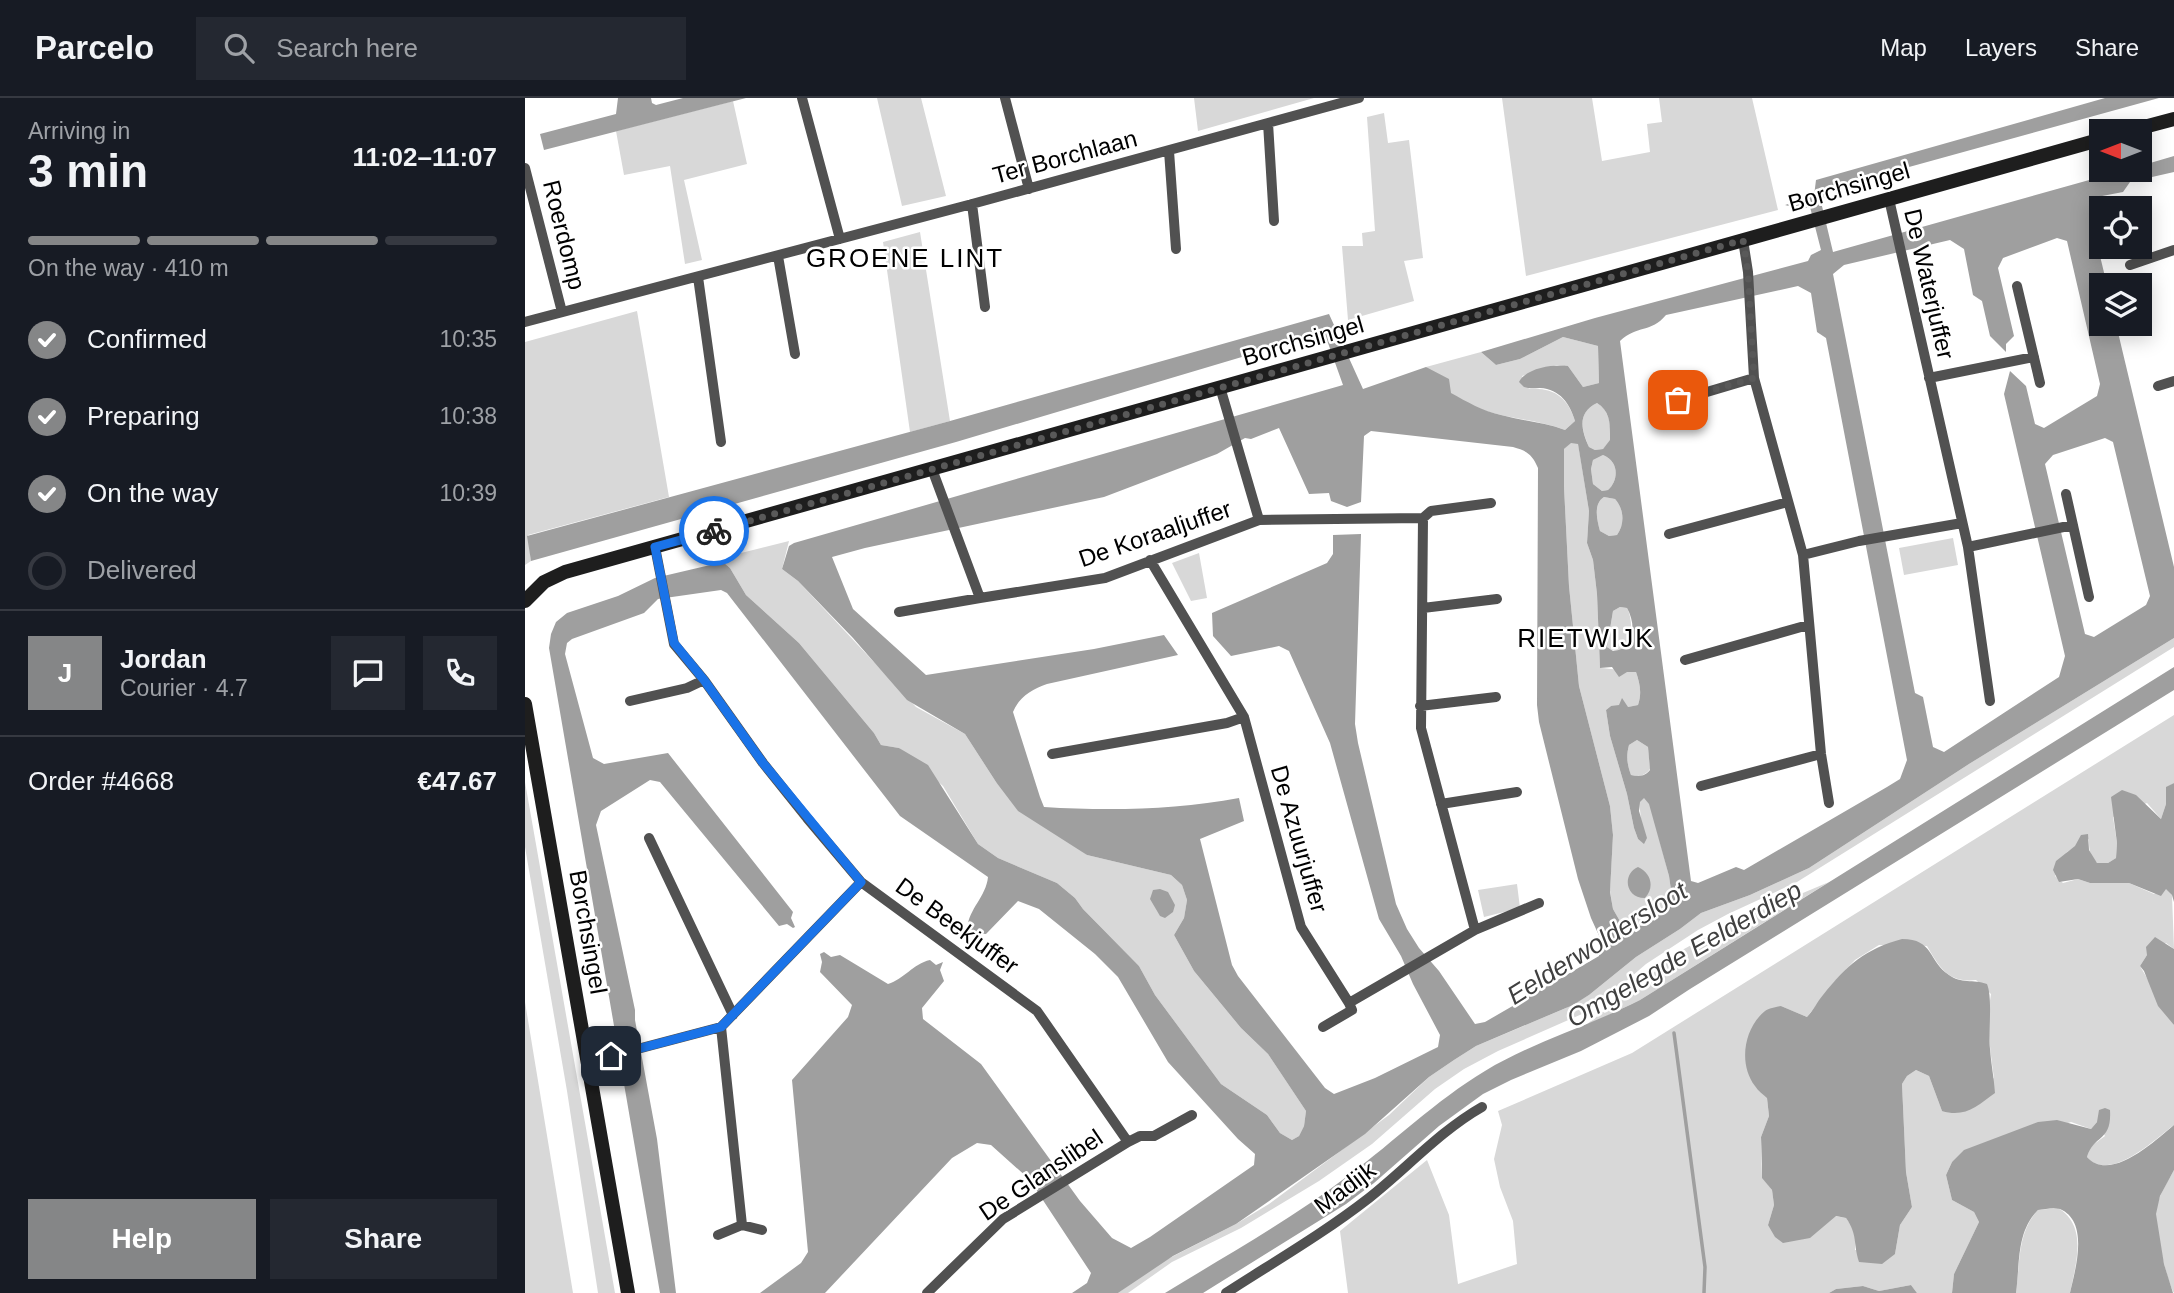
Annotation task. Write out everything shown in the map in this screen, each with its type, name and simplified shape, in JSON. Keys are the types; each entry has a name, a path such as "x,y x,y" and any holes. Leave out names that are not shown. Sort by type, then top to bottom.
{"main road":[{"path":"2153,125 2174,119"},
{"name":"Borchsingel","path":"525,601 553,577 655,547 2089,143"},
{"name":"Borchsingel","path":"525,704 628,1293"}],"street":[{"path":"802,98 840,239"},
{"path":"1005,98 1028,189"},
{"name":"Ter Borchlaan","path":"525,322 1359,98"},
{"path":"1268,123 1274,221"},
{"name":"Ter Borchlaan","path":"1169,151 1176,249"},
{"name":"Roerdomp","path":"525,168 562,312"},
{"name":"De Waterjuffer","path":"1889,199 1968,547 1990,701"},
{"name":"Ter Borchlaan","path":"972,204 985,307"},
{"path":"1743,240 1748,272 1754,378 1803,555 1821,754 1829,803"},
{"path":"2130,265 2174,250"},
{"path":"778,256 795,354"},
{"path":"698,277 721,442"},
{"path":"2017,286 2040,383"},
{"name":"De Waterjuffer","path":"1929,378 2034,357"},
{"path":"1653,408 1754,378"},
{"path":"2158,386 2174,381"},
{"name":"De Koraaljuffer","path":"1220,387 1259,520"},
{"path":"932,469 980,598"},
{"path":"2066,494 2068,526 2089,597"},
{"path":"1669,534 1788,502"},
{"name":"De Koraaljuffer","path":"899,612 1105,578 1259,520 1423,518 1431,511 1490,503"},
{"path":"1423,518 1421,728 1475,930"},
{"path":"1803,555 1892,534 1962,523"},
{"path":"1968,547 2068,526"},
{"name":"De Beekjuffer","path":"655,547 674,643 763,763 861,882 1037,1011 1128,1142"},
{"name":"De Azuurjuffer","path":"1150,560 1244,717 1301,927 1349,1003"},
{"path":"1423,608 1497,598"},
{"path":"1685,660 1808,625"},
{"path":"630,701 687,688 704,680"},
{"path":"1420,706 1496,697"},
{"path":"1052,754 1227,723 1244,717"},
{"path":"1701,786 1821,754"},
{"path":"1441,804 1517,792"},
{"path":"649,838 733,1015"},
{"path":"588,1062 721,1027 861,882"},
{"path":"1323,1027 1352,1010 1349,1003 1403,971 1475,930 1539,903"},
{"path":"721,1027 741,1225"},
{"name":"Madijk","path":"1226,1293 1335,1223 1369,1198 1446,1131 1482,1107"},
{"name":"De Glanslibel","path":"927,1293 1003,1219 1128,1142 1140,1136 1154,1136 1192,1115"},
{"path":"718,1234 741,1225 762,1230"}],"shaded area":[{"path":"618,98 651,98 656,105 683,98 746,98 544,150 540,134 616,114"},
{"path":"877,98 921,98 946,196 902,206"},
{"path":"1194,98 1314,98 1198,131"},
{"path":"1502,98 1592,98 1602,161 1650,152 1647,124 1662,122 1659,98 1752,98 1778,210 1526,276"},
{"path":"2105,98 2159,98 1833,188 1821,202 1833,252 2089,180 2130,182 2123,192 2089,196 2089,259 2101,259 2104,273 2089,273 2089,336 2119,336 2174,567 2174,638 1969,764 1809,868 1750,895 1701,913 1636,957 1573,1005 1476,1046 1429,1077 1365,1134 1236,1224 1173,1256 1118,1293 1072,1293 1087,1283 1091,1273 1029,1179 991,1145 977,1143 952,1158 825,1293 760,1293 801,1263 808,1252 792,1080 848,1017 852,1005 820,972 820,954 824,952 831,957 840,955 888,984 924,962 930,960 936,965 943,962 940,970 944,981 922,1008 923,1019 981,1064 1080,1201 1112,1238 1131,1248 1254,1165 1255,1154 1168,1062 1118,977 1095,954 1039,909 1018,901 986,934 973,933 967,929 988,877 900,816 727,593 721,590 658,599 644,613 567,643 565,654 593,758 604,764 668,753 793,912 791,918 795,927 787,924 779,926 660,782 650,780 601,811 596,825 635,1010 657,1139 676,1293 660,1293 549,648 556,622 567,613 618,596 655,578 723,562 730,568 746,595 799,643 881,745 899,748 928,765 978,844 998,858 1057,883 1075,898 1139,966 1155,995 1221,1084 1267,1115 1280,1133 1292,1140 1299,1136 1304,1126 1306,1111 1268,1054 1241,1028 1194,971 1174,935 1184,918 1187,900 1182,885 1171,875 1087,855 1018,811 965,734 907,700 853,638 798,581 782,569 789,546 794,543 1343,385 1328,343 1318,346 1309,337 956,442 531,561 527,536 1329,314 1363,389 1426,367 1449,379 1451,393 1475,406 1565,430 1575,421 1563,398 1547,389 1526,388 1519,382 1534,370 1548,366 1568,366 1583,387 1599,383 1598,346 1563,337 1520,359 1496,365 1481,352 1595,318 1808,261 1811,255 1821,250 1810,207 1800,209 1785,205 1814,196 1816,180","holes":["2057,238 2067,241 2100,384 2097,396 2044,428 2035,424 2026,386 2010,371 2004,394 2065,656 2059,677 1944,752 1933,747 1923,697 1915,693 1833,274 1844,265 1950,240 1964,249 1973,295 1982,301 1990,336 2006,352 2006,344 2014,336 1998,268 2003,258","1798,286 1811,293 1817,332 1826,338 1907,760 1900,779 1887,787 1744,870 1736,867 1698,883 1691,881 1620,341 1655,324 1666,315","1597,403 1602,407 1610,424 1610,440 1603,449 1595,450 1589,447 1584,434 1584,417","1279,428 1309,494 1329,493 1331,501 1347,507 1361,502 1364,436 1371,431 1513,447 1529,454 1538,468 1539,722 1578,879 1601,940 1599,956 1485,1022 1475,1024 1439,971 1419,948 1396,904 1355,724 1361,534 1333,535 1333,554 1327,563 1212,613 1213,636 1231,656 1279,646 1289,651 1330,743 1379,919 1401,956 1440,1035 1438,1047 1375,1078 1334,1094 1325,1088 1232,965 1200,839 1244,821 1239,798 1166,807 1093,809 1044,807 1040,797 1013,712 1022,698 1047,684 1178,655 1164,635 1094,649 926,675 853,609 832,557 1104,497 1217,454 1245,438 1251,439","2105,438 2113,442 2150,596 2146,605 2094,637 2085,634 2045,464 2053,455","1571,443 1578,444 1589,511 1587,543 1593,560 1597,594 1600,668 1612,667 1619,677 1627,672 1636,672 1640,688 1638,705 1628,707 1622,698 1619,705 1606,710 1610,736 1638,839 1644,844 1647,838 1639,811 1640,802 1644,798 1649,804 1671,890 1670,906 1644,925 1632,927 1621,923 1613,909 1610,892 1613,835 1610,806 1579,686 1569,586 1564,449","1603,455 1615,466 1614,481 1608,490 1602,491 1593,484 1593,460","1604,497 1615,499 1618,503 1622,521 1617,535 1609,536 1600,531 1598,504","1620,607 1627,608 1633,628 1626,646 1613,651 1607,647 1613,611","1637,740 1648,747 1650,770 1646,774 1631,775 1627,753 1629,745"]},
{"path":"733,101 747,164 684,180 702,260 685,264 670,166 624,175 616,131"},
{"path":"1384,113 1388,143 1409,140 1423,258 1404,261 1414,301 1348,320 1342,246 1363,246 1362,233 1375,231 1367,117"},
{"path":"2174,156 2174,172 2153,177 2153,162"},
{"path":"920,232 950,421 910,432 883,242"},
{"path":"637,311 669,497 528,535 531,561 525,565 525,342"},
{"path":"1563,337 1598,346 1599,383 1583,387 1568,366 1557,365 1522,376 1529,389 1553,392 1564,400 1575,421 1565,430 1475,407 1449,392 1426,367 1481,352 1496,365 1520,359"},
{"path":"1597,403 1607,415 1611,440 1603,449 1595,450 1589,447 1583,422 1586,411"},
{"path":"1570,443 1578,443 1589,511 1587,543 1593,560 1597,594 1600,668 1636,672 1640,688 1638,705 1611,706 1606,710 1610,736 1634,828 1638,839 1644,843 1639,802 1644,797 1650,804 1671,890 1670,906 1647,923 1636,926 1621,923 1613,909 1610,891 1613,835 1610,806 1579,686 1569,586 1564,487 1564,449"},
{"path":"1603,455 1612,462 1616,471 1612,486 1602,491 1593,484 1591,469 1593,460"},
{"path":"1604,497 1615,499 1622,512 1617,535 1609,536 1600,531 1597,508"},
{"path":"1953,538 1958,565 1904,575 1899,548"},
{"path":"789,541 782,569 798,581 916,707 965,734 996,782 1087,855 1171,875 1182,885 1187,900 1184,918 1174,935 1194,971 1241,1028 1268,1054 1306,1111 1304,1126 1299,1136 1292,1140 1280,1133 1267,1115 1221,1084 1155,995 1139,966 1075,898 1057,883 998,858 978,844 943,786 899,748 881,745 799,643 746,595 730,568 723,562 725,557"},
{"path":"1199,553 1207,598 1191,601 1172,563"},
{"path":"1620,607 1627,608 1631,632 1626,647 1615,651 1607,647 1613,611"},
{"path":"2174,638 2174,647 1797,882 1698,930 1646,964 1609,996 1582,1014 1464,1069 1435,1089 1372,1144 1319,1181 1241,1228 1172,1262 1128,1293 1118,1293 1160,1263 1269,1204 1389,1115 1429,1077 1476,1046 1566,1008 1589,995 1636,957 1701,913 1750,895 1809,868 1969,764"},
{"path":"2174,667 2174,690 1649,1016 1581,1051 1483,1094 1439,1126 1346,1204 1203,1293 1165,1293 1305,1207 1449,1095 1485,1071 1522,1051 1640,1000"},
{"path":"2174,715 2174,783 2166,788 2166,804 2161,819 2147,803 2113,817 2116,858 2108,863 2097,863 2090,852 2089,839 2067,852 2055,876 2063,883 2078,879 2090,883 2129,883 2154,894 2166,888 2172,895 2174,949 2166,943 2147,955 2140,966 2174,1025 2174,1125 2144,1149 2107,1165 2097,1164 2087,1157 2090,1147 2105,1136 2097,1122 2091,1129 2071,1122 1952,1162 1946,1175 1952,1200 1974,1212 1979,1222 1954,1274 1952,1293 1917,1293 1911,1285 1879,1291 1863,1286 1836,1289 1829,1293 1348,1293 1340,1231 1427,1160 1449,1215 1458,1284 1517,1264 1513,1221 1500,1187 1494,1159 1502,1125 1498,1111 1632,1053","holes":["1879,945 1927,946 1946,972 1958,979 1976,980 1991,994 1989,1026 1994,1078 1942,1111 1929,1076 1916,1070 1907,1076 1902,1084 1906,1172 1912,1207 1900,1225 1895,1254 1855,1250 1856,1232 1846,1218 1835,1216 1823,1226 1768,1225 1774,1205 1772,1190 1762,1177 1761,1137 1769,1116 1767,1098 1781,1006 1807,1017 1855,960"]},
{"path":"1637,740 1648,747 1650,769 1639,776 1631,775 1627,760 1629,745"},
{"path":"525,782 615,1293 598,1293 525,847"},
{"path":"2174,783 2174,902 2166,889 2161,896 2129,883 2090,883 2078,879 2059,882 2053,870 2056,861 2075,846 2081,835 2088,834 2089,850 2097,863 2108,863 2116,858 2117,843 2111,797 2122,790 2136,795 2161,819 2166,804 2166,787"},
{"path":"1638,867 1649,877 1651,885 1645,898 1633,894 1628,885 1630,875"},
{"path":"1829,882 1640,1000 1582,1028 1684,949 1736,921"},
{"path":"1517,884 1520,908 1484,917 1478,890"},
{"path":"1153,890 1168,892 1175,905 1173,912 1165,918 1160,916 1150,899"},
{"path":"2155,937 2174,949 2174,1025 2158,1006 2140,966 2147,955 2146,947"},
{"path":"1902,939 1920,943 1942,969 1954,978 1987,984 1995,1093 1970,1110 1950,1113 1942,1111 1929,1076 1916,1070 1907,1076 1902,1084 1906,1172 1912,1207 1900,1225 1895,1254 1882,1264 1859,1262 1854,1234 1846,1218 1836,1216 1810,1238 1783,1243 1775,1237 1768,1225 1774,1205 1772,1190 1762,1178 1761,1137 1769,1116 1767,1098 1755,1086 1746,1067 1748,1036 1758,1018 1771,1008 1781,1006 1807,1017 1832,984 1858,959 1877,948"},
{"path":"525,1002 573,1293 525,1293"},
{"path":"2099,1110 2110,1110 2108,1128 2087,1157 2097,1164 2120,1163 2132,1157 2174,1125 2174,1170 2160,1196 2156,1214 2164,1264 2173,1293 2070,1293 2077,1260 2078,1235 2069,1215 2055,1208 2038,1210 2026,1228 2020,1249 2016,1293 1952,1293 1954,1274 1979,1222 1974,1212 1952,1200 1946,1175 1952,1162 1964,1150 2038,1122 2057,1120 2091,1129 2097,1122"},
{"path":"2174,1170 2174,1293 2162,1254 2156,1211"},
{"path":"2058,1208 2067,1216 2077,1235 2077,1258 2070,1293 2016,1293 2026,1228 2038,1210"},
{"path":"1911,1285 1917,1293 1829,1293 1836,1289 1863,1286 1879,1291"}],"waterway":[{"path":"1674,1033 1705,1267 1704,1293"}],"way so far":[{"path":"714,531 1743,240 1748,272 1754,378 1678,400"}],"district":[{"name":"GROENE LINT","path":"905,258"},
{"name":"RIETWIJK","path":"1586,638"}],"route":[{"path":"611,1056 721,1027 861,882 763,763 674,643 655,547 714,531"}],"water label":[{"name":"Eelderwoldersloot","path":"1597,943"},
{"name":"Omgelegde Eelderdiep","path":"1684,954"}]}
